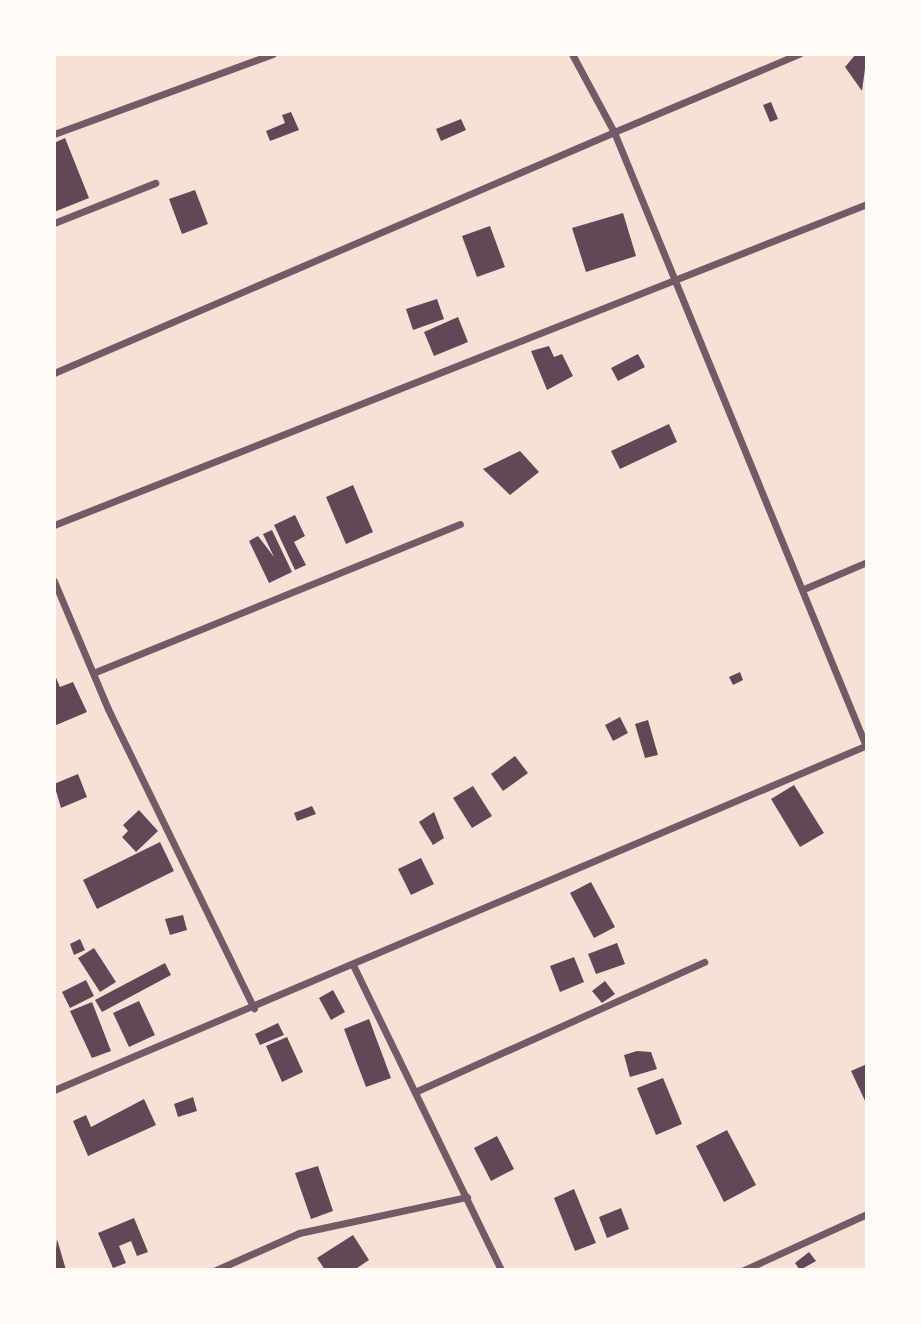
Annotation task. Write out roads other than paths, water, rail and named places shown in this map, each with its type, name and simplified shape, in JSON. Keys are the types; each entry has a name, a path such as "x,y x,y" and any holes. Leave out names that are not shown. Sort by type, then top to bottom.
{"street":[{"path":"54,134 274,54"},
{"path":"54,1090 254,1008 866,746 806,588 672,283 614,132 572,54"},
{"path":"54,373 799,54"},
{"path":"54,223 155,183"},
{"path":"54,525 867,204"},
{"path":"93,673 460,524"},
{"path":"806,588 867,562"},
{"path":"54,581 93,673 254,1008"},
{"path":"417,1091 704,961"},
{"path":"353,965 417,1091 501,1270"},
{"path":"216,1270 299,1233 467,1197"},
{"path":"744,1270 867,1214"}]}
